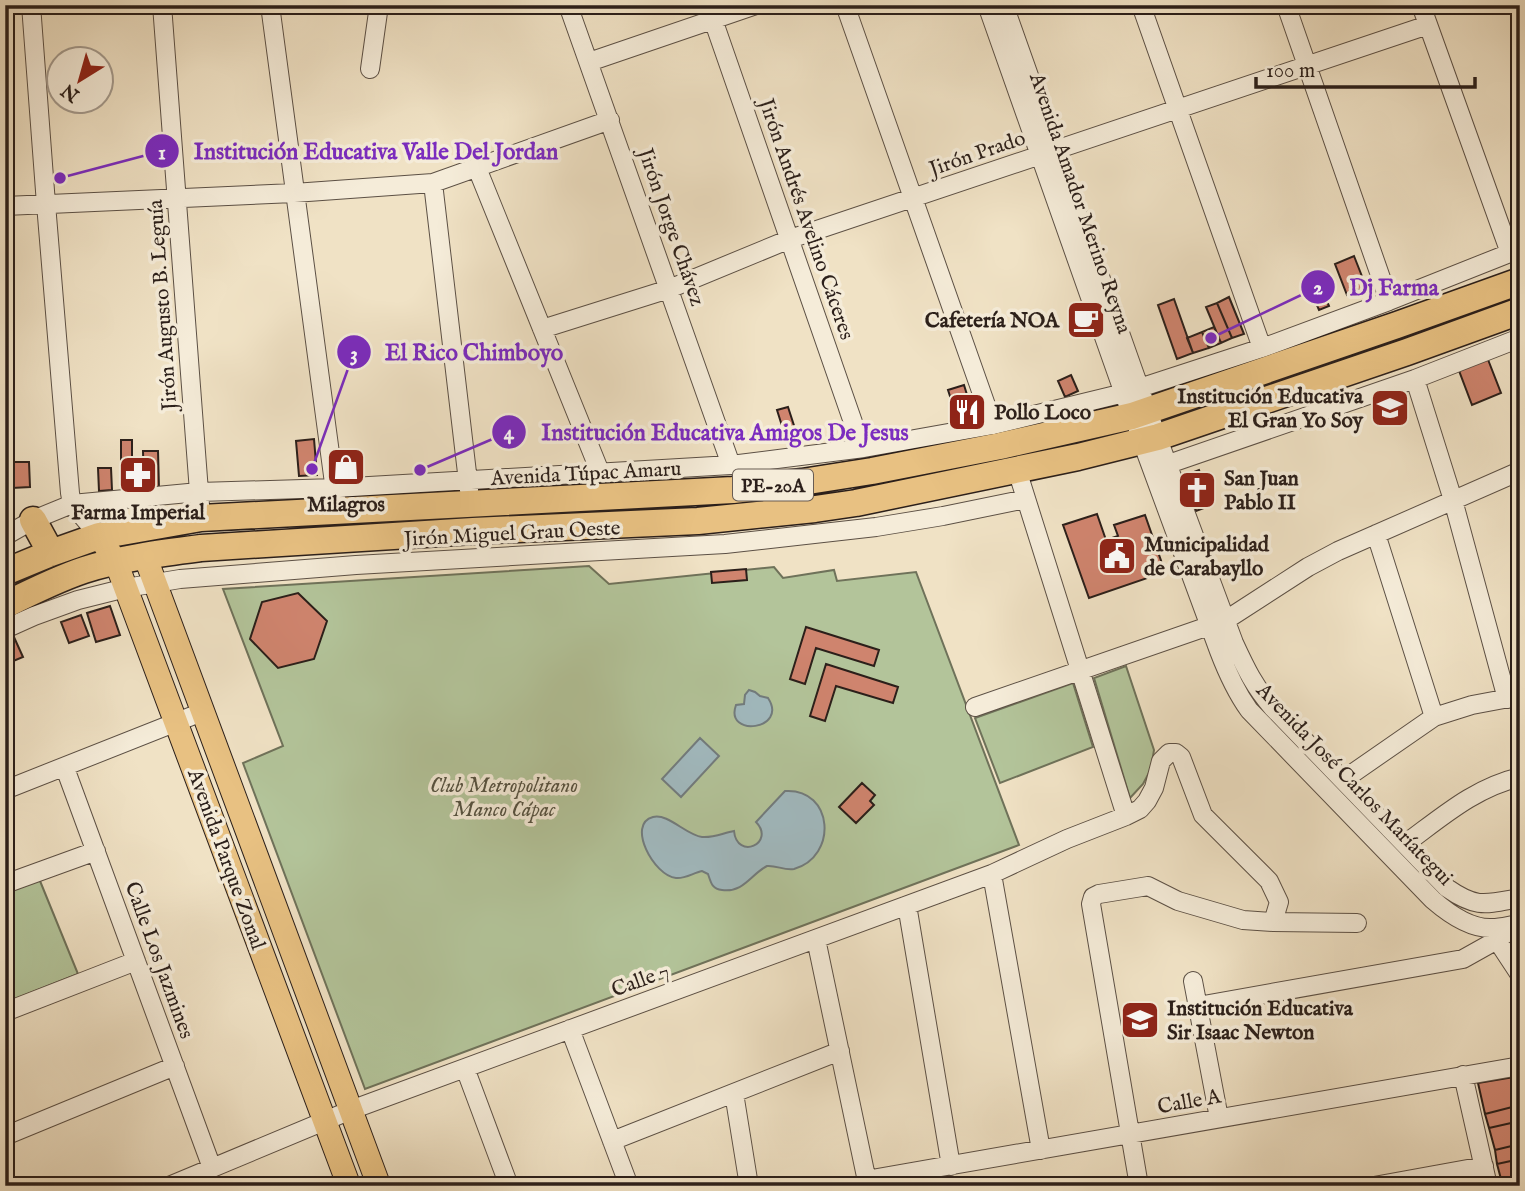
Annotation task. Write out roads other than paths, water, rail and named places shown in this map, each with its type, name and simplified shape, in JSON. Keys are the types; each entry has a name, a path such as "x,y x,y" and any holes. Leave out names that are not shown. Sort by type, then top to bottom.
{"highway":[{"name":"Avenida Túpac Amaru","path":"5,572 99,536 201,518 336,500 601,484 733,490 872,471 1000,446 1393,313 1520,281"},
{"name":"PE-20A","path":"5,605 85,570 145,556 201,548 473,531 601,538 698,521 815,509 915,492 1150,439 1520,311"},
{"path":"1393,313 1407,352"},
{"path":"601,484 601,538"},
{"path":"33,520 51,553"}],"main road":[{"name":"Avenida Parque Zonal","path":"99,536 116,562 349,1186"},
{"name":"Avenida Parque Zonal","path":"145,556 379,1186"}],"street":[{"path":"31,5 70,493 72,504 99,536"},
{"name":"Jirón Augusto B. Leguía","path":"162,5 201,518"},
{"path":"270,5 336,500"},
{"path":"370,69 379,5"},
{"name":"Jirón Jorge Chávez","path":"568,5 731,465"},
{"path":"589,62 711,13 756,5"},
{"path":"845,5 993,425"},
{"name":"Avenida Amador Merino Reyna","path":"987,5 1048,153"},
{"name":"Avenida Amador Merino Reyna","path":"1004,5 1048,153 1136,402"},
{"path":"1141,5 1262,348"},
{"path":"1286,5 1393,313"},
{"path":"1422,5 1515,251"},
{"name":"Jirón Andrés Avelino Cáceres","path":"711,13 864,448"},
{"name":"Jirón Prado","path":"542,329 669,289 790,239 1428,25"},
{"path":"5,206 294,193 433,183 610,120"},
{"path":"477,168 601,484"},
{"path":"433,183 469,492"},
{"name":"Avenida Túpac Amaru","path":"601,484 864,448 1136,402 1262,348 1393,313 1515,251"},
{"path":"1160,467 1415,379 1520,338"},
{"path":"1343,780 1434,717 1472,705 1513,697 1415,379"},
{"name":"Avenida José Carlos Maríategui","path":"1136,402 1217,623 1230,679 1239,696 1249,710 1433,900 1446,911 1493,934"},
{"path":"1017,470 1126,816 1140,809 1147,801 1154,788 1161,761 1169,753 1176,753 1181,757 1203,815 1269,881 1279,902 1273,922"},
{"path":"975,707 1217,623 1338,551 1520,471"},
{"name":"Avenida Túpac Amaru","path":"5,536 33,520 72,504 199,492 336,500"},
{"name":"Jirón Miguel Grau Oeste","path":"5,629 79,600 126,588 180,579 356,565 601,538 725,544 876,527 1026,499"},
{"path":"1376,534 1434,717"},
{"name":"Avenida José Carlos Maríategui","path":"1217,623 1234,643 1257,689 1447,888 1473,903 1486,904 1518,898"},
{"path":"5,790 202,712"},
{"name":"Calle Los Jazmines","path":"65,768 212,1168"},
{"path":"1405,844 1477,793 1492,785 1520,777"},
{"name":"Calle 7","path":"169,1186 351,1110 992,874 1067,839 1126,816"},
{"path":"5,884 96,851"},
{"path":"992,874 1041,1150"},
{"path":"1139,1186 1091,904 1093,897 1148,887 1178,901 1243,920 1357,923"},
{"path":"1198,1006 1463,959 1493,934 1519,924 1518,898"},
{"path":"1486,904 1493,934 1520,975"},
{"path":"907,905 951,1166"},
{"path":"816,939 867,1183"},
{"path":"5,1012 136,961"},
{"path":"1193,981 1219,1118"},
{"path":"570,1029 629,1186"},
{"path":"612,1141 840,1051"},
{"path":"5,1136 175,1066"},
{"name":"Calle A","path":"867,1183 1520,1066"},
{"path":"465,1068 509,1186"},
{"path":"1463,1075 1488,1186"},
{"path":"734,1093 749,1186"},
{"path":"1374,1186 1484,1166"}],"water":[{"path":"749,690 768,698 772,709 770,717 764,723 755,726 746,726 739,722 735,715 736,705 744,704"},
{"path":"700,738 719,756 681,797 662,779"},
{"path":"785,791 801,793 813,800 821,811 824,824 818,851 808,862 794,869 767,866 742,886 722,890 714,887 708,874 702,871 679,878 668,875 659,869 646,849 642,829 645,822 653,817 665,818 702,837 734,831 742,845 754,846 761,836 756,822"}],"place":[{"name":"Institución Educativa Valle Del Jordan","path":"60,178"},
{"name":"Cafetería NOA","path":"1086,320"},
{"name":"Dj Farma","path":"1211,338"},
{"name":"Institución Educativa El Gran Yo Soy","path":"1390,408"},
{"name":"Pollo Loco","path":"967,412"},
{"name":"Milagros","path":"346,467"},
{"name":"El Rico Chimboyo","path":"312,469"},
{"name":"Institución Educativa Amigos De Jesus","path":"420,470"},
{"name":"Farma Imperial","path":"138,475"},
{"name":"San Juan Pablo II","path":"1197,490"},
{"name":"Municipalidad de Carabayllo","path":"1117,556"},
{"name":"Institución Educativa Sir Isaac Newton","path":"1140,1020"}],"park label":[{"name":"Club Metropolitano Manco Cápac","path":"504,797"}]}
